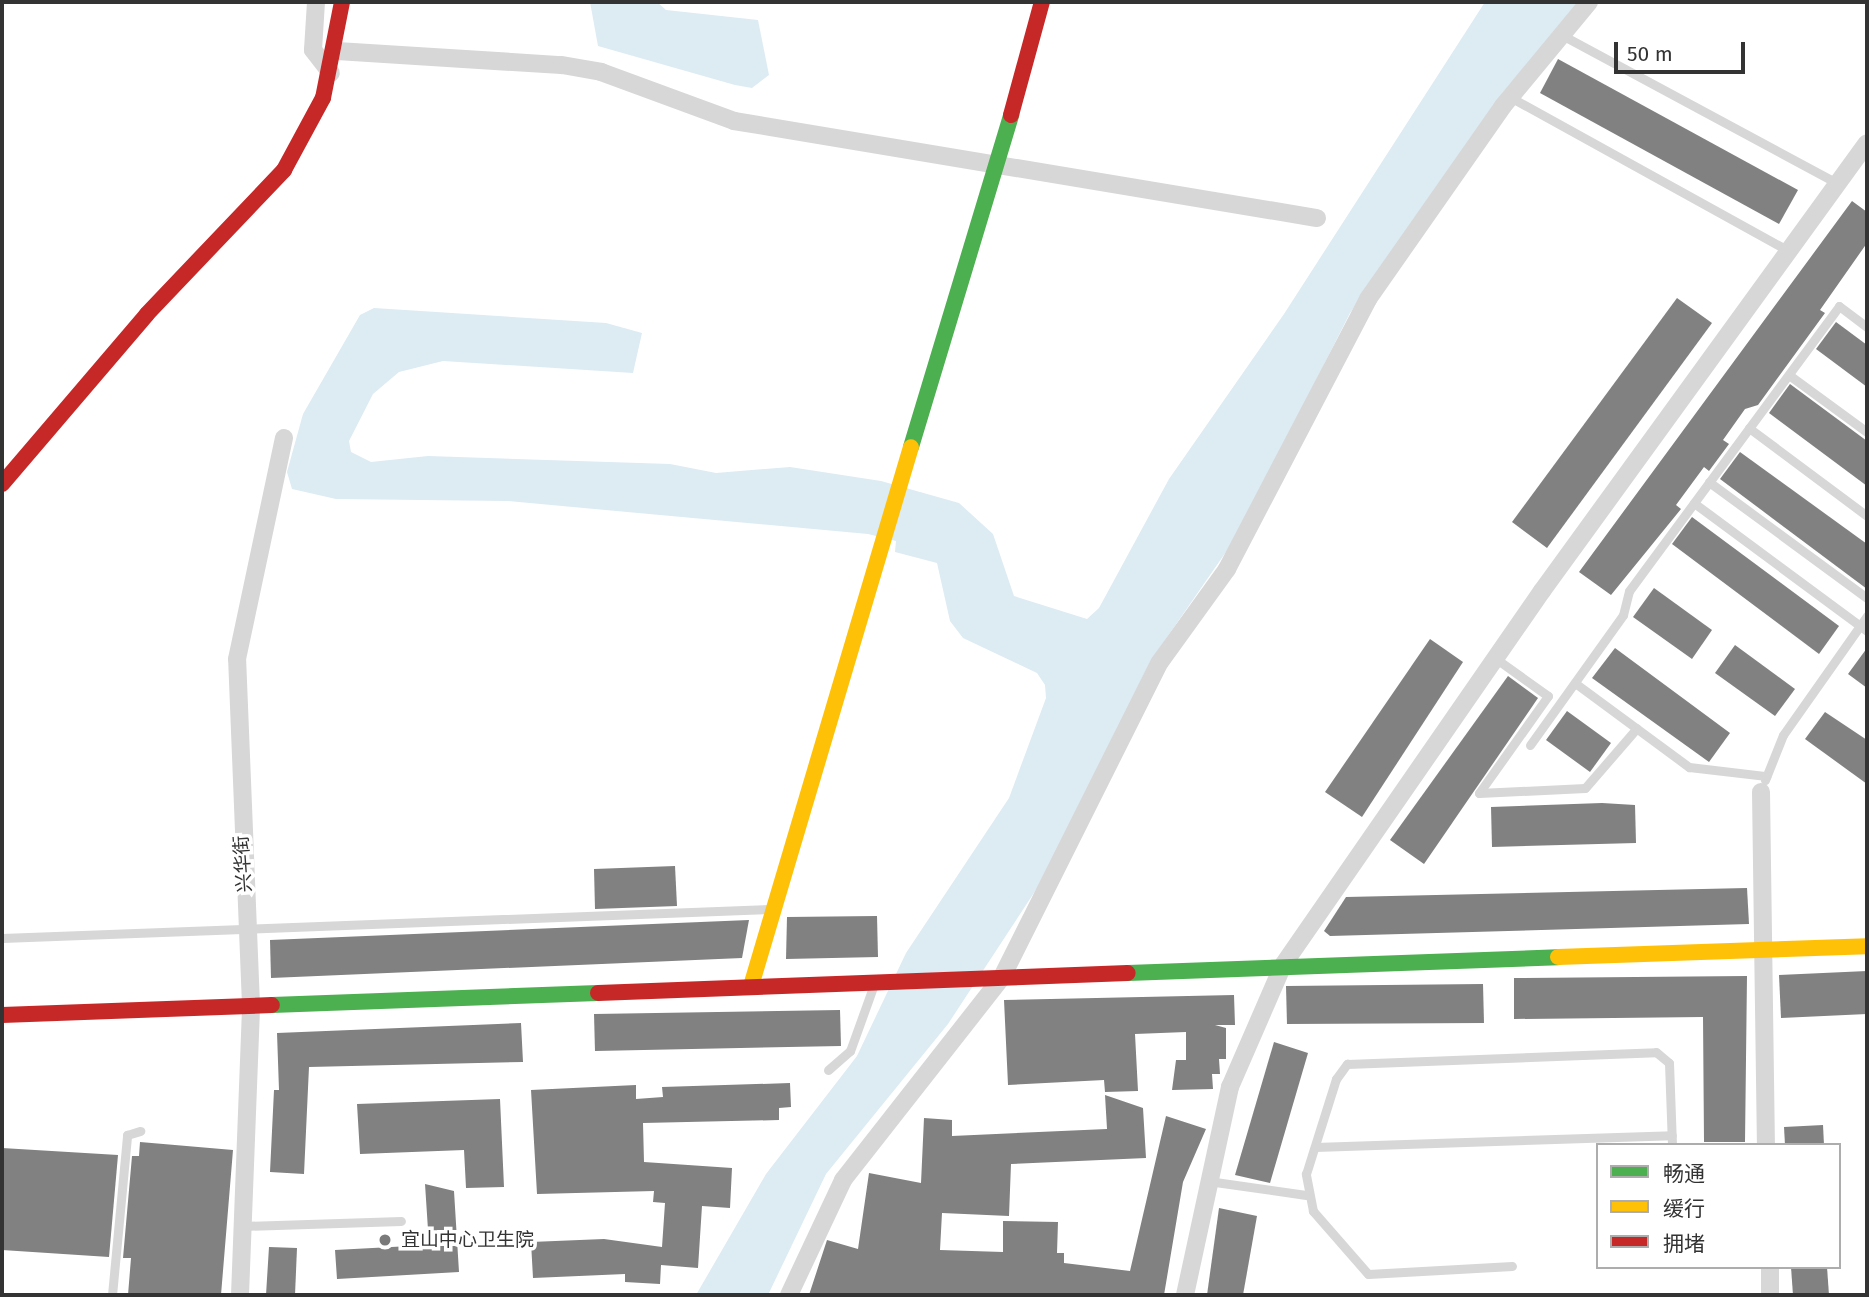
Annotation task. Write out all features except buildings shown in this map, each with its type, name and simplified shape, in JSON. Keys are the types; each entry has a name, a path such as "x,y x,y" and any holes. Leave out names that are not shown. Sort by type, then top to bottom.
{"street":[{"path":"316,2 313,50 331,73"},
{"path":"2,484 147,314 284,170 313,122 331,73 337,51 342,2"},
{"path":"751,986 877,554 998,167 1042,2"},
{"path":"789,1295 843,1180 1002,977 1160,662 1227,569 1344,340 1510,97 1589,2"},
{"path":"337,51 562,65 601,72 734,121 1317,218"},
{"path":"1185,1295 1206,1181 1240,1056 1282,967 1495,658 1867,143"},
{"name":"兴华街","path":"240,1295 251,1005 236,659 284,438"},
{"path":"1763,784 1761,950 1766,1143"},
{"path":"2,1015 1867,946"},
{"path":"1770,1269 1770,1295"}],"lane":[{"path":"1560,34 1838,184"},
{"path":"1510,97 1789,251"},
{"path":"1530,746 1623,615 1629,591 1839,306 1867,327"},
{"path":"1789,375 1867,432"},
{"path":"1749,428 1867,516"},
{"path":"1709,482 1867,598"},
{"path":"1694,503 1864,629"},
{"path":"1575,683 1702,772 1763,784 1783,735 1864,629 1867,616"},
{"path":"1495,658 1548,696 1479,793 1585,788 1637,728"},
{"path":"2,938 773,909"},
{"path":"828,1070 850,1051 880,981"},
{"path":"1306,1195 1315,1147 1347,1064 1651,1051 1669,1063 1672,1140 1315,1147"},
{"path":"112,1295 127,1135 140,1131"},
{"path":"1206,1181 1306,1195 1367,1274 1512,1266"},
{"path":"243,1226 401,1221"}],"shaded area":[{"path":"590,2 657,2 666,10 758,20 769,75 752,88 598,46"},
{"path":"1485,2 1581,2 1504,91 1350,313 1237,536 1154,656 1045,876 948,1024 826,1174 768,1295 696,1295 766,1174 857,1056 906,953 1009,798 1046,698 1045,685 1037,673 963,638 950,621 937,563 895,552 896,541 868,534 507,501 336,499 292,489 287,472 303,414 360,315 374,308 606,323 642,333 633,373 443,361 399,372 373,394 349,441 351,452 371,462 428,456 670,464 716,473 790,467 881,481 959,503 993,534 1014,596 1087,619 1099,608 1169,479 1284,314"}],"traffic: fast":[{"path":"911,447 1011,115"},
{"path":"1128,973 1558,957"},
{"path":"272,1005 598,993"}],"traffic: slow":[{"path":"751,986 911,447"},
{"path":"1558,957 1867,946"}],"traffic: jam":[{"path":"2,484 147,314 284,170 323,98 342,2"},
{"path":"1011,115 1042,2"},
{"path":"598,993 1128,973"},
{"path":"2,1015 272,1005"}],"place":[{"name":"宜山中心卫生院","path":"385,1240"}]}
